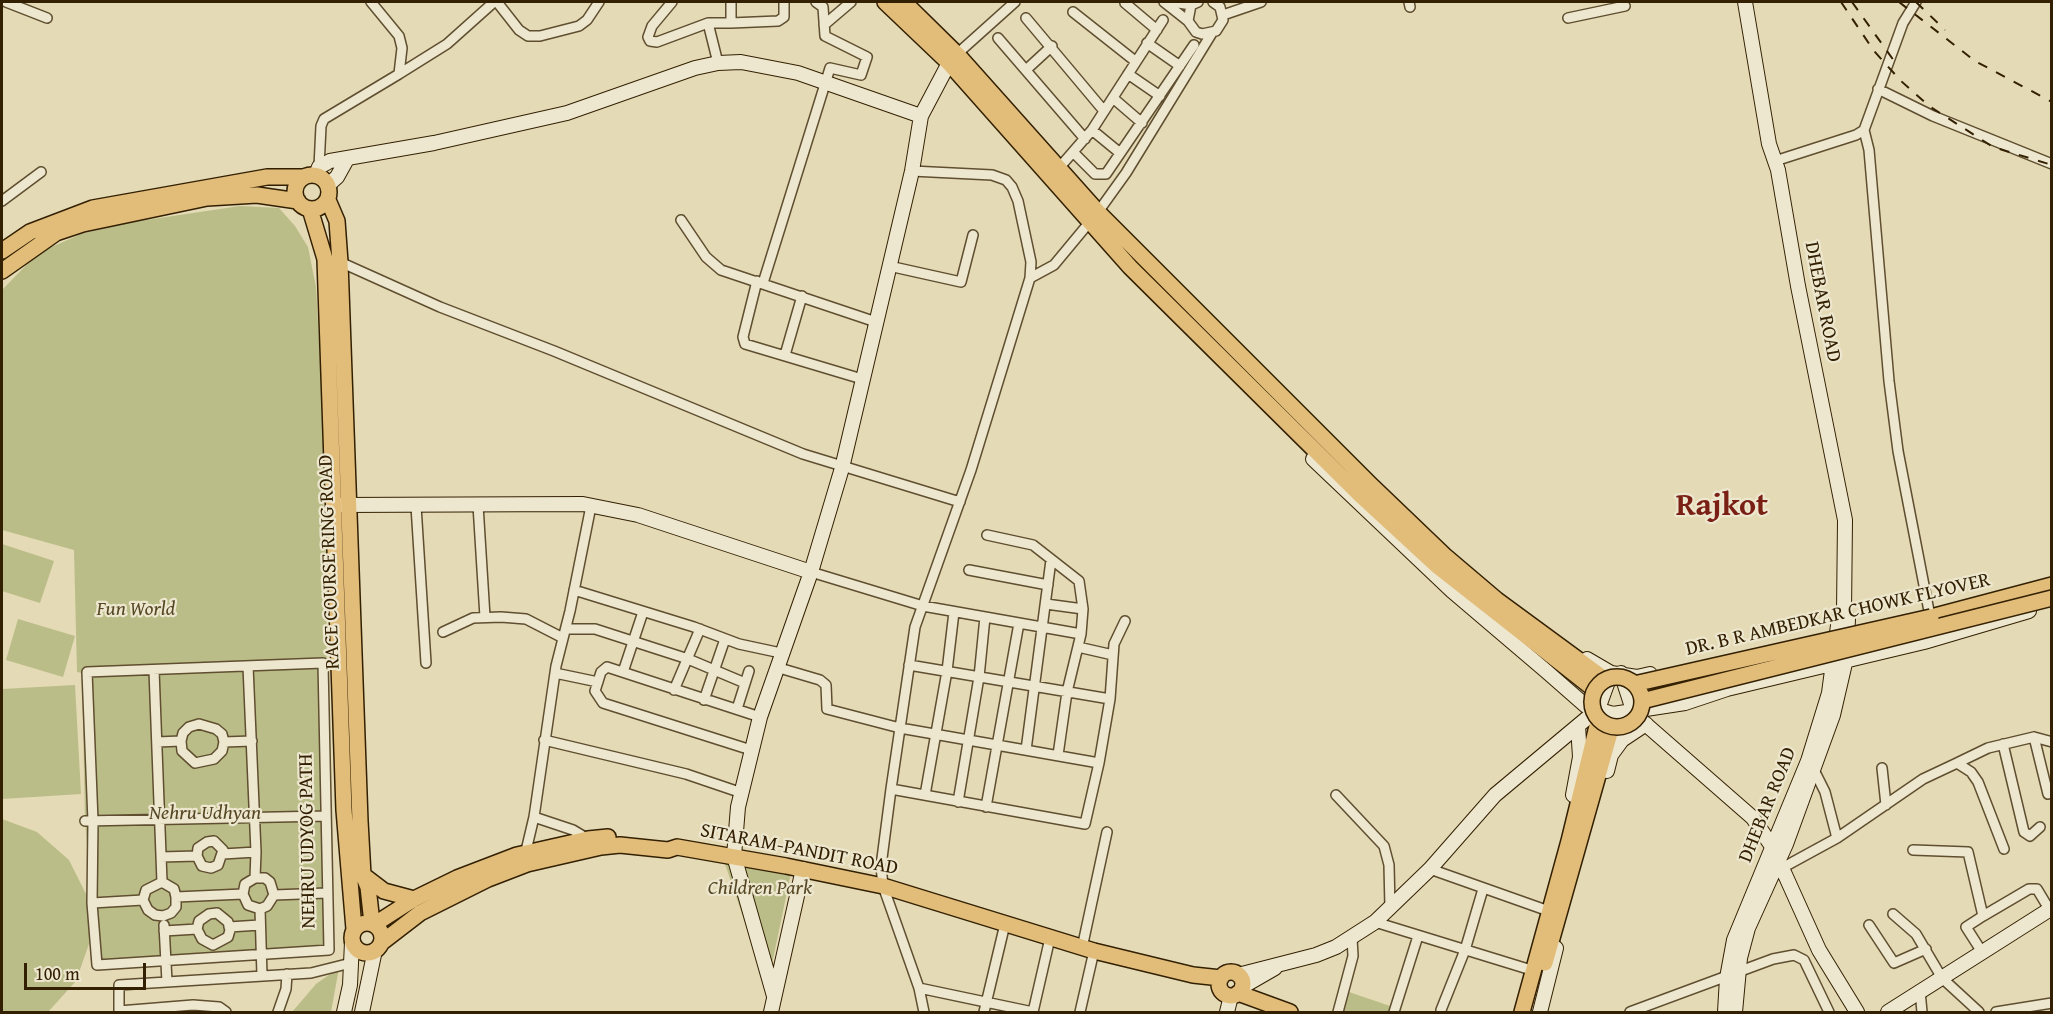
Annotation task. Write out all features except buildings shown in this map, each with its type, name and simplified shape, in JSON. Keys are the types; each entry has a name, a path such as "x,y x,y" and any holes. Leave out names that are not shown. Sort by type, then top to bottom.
{"main road":[{"path":"885,2 953,58 1059,168 1095,217"},
{"path":"904,2 1095,217 1436,565 1608,679 1593,705 1603,718 1632,722 1641,709 1638,705 1634,684"},
{"path":"2,271 56,233 83,224 207,198 257,195 320,207 328,192 313,173"},
{"path":"304,205 296,186 313,173"},
{"path":"2,251 30,232 93,208 267,177 313,173"},
{"name":"RACE COURSE RING ROAD","path":"328,192 337,221 340,262 344,810 353,936"},
{"name":"RACE COURSE RING ROAD","path":"304,205 325,259 342,505 363,875 368,887 373,924"},
{"name":"DR. B R AMBEDKAR CHOWK FLYOVER","path":"1608,679 1620,677 1634,684 1930,617 2052,585"},
{"name":"DR. B R AMBEDKAR CHOWK FLYOVER","path":"1638,705 2052,598"},
{"path":"1522,1012 1603,718"},
{"path":"1532,1012 1603,718"},
{"path":"373,924 381,931 378,947 360,951 353,936 360,924 373,924 414,899 458,878 588,839 646,839 677,847"},
{"name":"SITARAM-PANDIT ROAD","path":"378,947 420,913 526,859 620,845 668,850 677,847 803,869 883,886 1088,949 1232,986 1290,1012"},
{"path":"363,875 384,891 414,899"}],"street":[{"path":"6,2 46,18"},
{"path":"370,2 399,36 402,48 399,74"},
{"path":"313,173 324,119 447,44 495,2 519,30 528,36 540,36 579,26 587,20 599,2"},
{"path":"672,2 652,26 648,37 650,41 657,42 708,23 778,21 784,17 784,2"},
{"path":"731,2 731,22"},
{"path":"816,2 823,7 825,36 867,57 861,75 830,68 824,81 743,338 745,344 862,379"},
{"path":"824,25 851,2"},
{"path":"774,996 734,856 736,822 751,750 776,667 811,572 842,468 912,171 921,116 953,58 1015,2"},
{"path":"1164,2 1188,21 1196,32 1212,33"},
{"path":"1172,2 1189,3 1188,21"},
{"path":"1030,278 1054,265 1095,217 1126,173 1212,33 1220,26 1223,15 1220,7 1213,2"},
{"path":"1223,15 1261,2"},
{"name":"DHEBAR ROAD","path":"1725,1012 1732,976 1748,928 1814,770 1833,715 1843,631 1848,619 1844,612 1845,520 1797,286 1745,2"},
{"path":"1775,161 1856,135 1863,130 1903,23 1916,2"},
{"path":"1125,3 1157,30"},
{"path":"1568,18 1625,6"},
{"path":"1073,12 1135,62"},
{"path":"1026,18 1052,46 1104,111"},
{"path":"1059,168 1092,130 1163,20"},
{"path":"708,23 718,63"},
{"path":"998,38 1085,139"},
{"path":"1148,43 1180,66"},
{"path":"1073,152 1095,174 1106,174 1194,45"},
{"path":"1027,69 1052,46"},
{"path":"313,173 330,161 434,143 567,113 695,68 718,63 759,64 824,81 921,116"},
{"path":"1128,74 1160,96"},
{"path":"1878,89 1933,117 2052,164"},
{"path":"1113,98 1142,123"},
{"path":"1092,130 1120,153"},
{"path":"1863,130 1869,150 1888,381 1898,451 1929,611"},
{"path":"328,192 347,159"},
{"path":"912,171 992,175 1006,180 1018,201 1030,249 1030,278 960,502 915,627 891,789 881,866 883,886 919,988 924,1012"},
{"path":"2,201 41,172"},
{"path":"681,220 713,265 876,322"},
{"path":"889,266 961,282 973,236"},
{"path":"340,262 440,307 842,468 960,502"},
{"path":"785,355 802,296"},
{"path":"1603,718 1452,591 1353,499 1265,409 1272,398 1281,392 1449,554 1646,711 1685,703 1727,689 1840,660 1924,642 2052,604"},
{"path":"342,505 530,503 591,506 638,515 728,542 811,572 922,606 1081,634"},
{"path":"478,505 485,617"},
{"path":"416,506 426,663"},
{"path":"526,859 555,673 591,506"},
{"path":"987,535 1033,545 1079,581 1083,609 1081,634 1067,692 1058,755"},
{"path":"1026,750 1044,627 1051,560"},
{"path":"969,570 1048,585"},
{"path":"1608,679 1643,676 1843,631 2052,578"},
{"path":"574,590 725,639 781,653"},
{"path":"1046,604 1083,609"},
{"path":"623,672 644,612"},
{"path":"925,795 947,671 954,612"},
{"path":"443,632 473,618 485,617 526,619 564,634 595,629 688,658 714,672 745,683"},
{"path":"958,802 967,740 980,677 984,617"},
{"path":"891,789 1085,824 1110,699 1114,644 1125,621"},
{"path":"986,807 1019,623"},
{"path":"674,690 700,629"},
{"path":"704,700 725,639"},
{"path":"1078,647 1113,655"},
{"name":"DHEBAR ROAD","path":"1778,859 1840,660"},
{"name":"NEHRU UDYOG PATH","path":"323,663 328,950 97,965 89,821 87,672 154,669 323,663"},
{"path":"909,664 1110,699"},
{"path":"249,666 255,878"},
{"path":"751,750 603,703 595,691 601,672 607,667 760,717"},
{"path":"776,667 820,680 825,685 827,709 900,728 1099,763"},
{"path":"154,669 162,882"},
{"path":"737,709 749,671"},
{"path":"555,673 598,682"},
{"path":"1603,718 1608,679"},
{"path":"1227,1012 1232,986 1254,969 1277,967 1316,955 1352,938 1375,922 1430,869 1495,795 1578,726 1638,705"},
{"path":"1638,705 1646,724 1753,818 1778,859 1819,950 1857,1012"},
{"path":"199,724 216,729 222,734 224,742 222,751 214,759 195,763 182,752 181,741 183,733 189,727 199,724"},
{"path":"1540,1012 1558,939 1611,755 1622,740 1646,724"},
{"path":"1516,1012 1565,832 1581,747 1578,726"},
{"path":"1778,859 1836,838 1923,779 1957,763 2003,744 2034,737 2052,742"},
{"path":"2034,737 2048,794"},
{"path":"544,740 686,774 742,793"},
{"path":"157,742 181,741"},
{"path":"224,742 252,741"},
{"path":"2003,744 2024,832 2026,836 2030,836 2040,827"},
{"path":"1957,763 1978,782 2004,849"},
{"path":"1882,768 1886,805"},
{"path":"1814,770 1825,792 1836,838"},
{"path":"1336,795 1384,846 1389,865 1390,908"},
{"path":"89,821 326,816"},
{"path":"534,817 573,830 588,839"},
{"path":"1080,1012 1107,832"},
{"path":"207,842 219,845 223,854 218,865 211,868 202,866 197,856 198,848 207,842"},
{"path":"1913,850 1968,852 1983,916"},
{"path":"223,854 256,852"},
{"path":"161,857 197,856"},
{"path":"771,1012 803,869"},
{"path":"1430,869 1543,909"},
{"path":"255,878 265,878 270,882 274,895 267,906 260,909 248,905 243,894 245,884 255,878"},
{"path":"162,882 174,889 176,897 176,907 171,913 163,916 148,910 143,900 146,890 162,882"},
{"path":"1441,1011 1465,950 1483,889"},
{"path":"1888,1012 1920,992 1941,978 1982,952 2050,908 2037,889 2029,889 1966,927 1982,952"},
{"path":"274,895 327,893"},
{"path":"176,897 243,894"},
{"path":"92,903 143,900"},
{"path":"260,909 262,976"},
{"path":"217,913 224,917 229,927 228,937 213,945 202,939 197,928 199,921 209,914 217,913"},
{"path":"1893,915 1911,929 1926,949 1941,978 1979,1012"},
{"path":"163,916 166,982"},
{"path":"1375,922 1528,969"},
{"path":"984,1012 1005,924"},
{"path":"229,927 260,925"},
{"path":"1869,926 1894,963 1926,949"},
{"path":"164,931 197,928"},
{"name":"RACE COURSE RING ROAD","path":"344,1012 353,936"},
{"path":"1394,1012 1418,936"},
{"path":"919,988 1034,1012 1050,938"},
{"path":"1338,1012 1353,956 1352,938"},
{"path":"362,1012 378,947"},
{"path":"1630,1012 1773,959 1794,956 1804,960 1829,1012"},
{"path":"226,1012 219,1007 208,1006 118,1011 119,985 311,973 351,963"},
{"path":"278,1012 286,988 287,974"},
{"name":"DHEBAR ROAD","path":"1732,976 1735,1012"},
{"path":"1920,992 1922,1012"},
{"path":"1996,1012 2052,1003"}],"green space":[{"path":"240,206 279,208 295,226 308,247 316,287 325,451 323,517 326,555 329,950 97,965 85,821 82,673 77,672 74,550 2,530 2,290 38,253 81,234 126,223"},
{"path":"2,544 54,561 40,603 2,591"},
{"path":"18,619 75,636 63,677 6,660"},
{"path":"75,685 81,794 2,799 2,689"},
{"path":"2,819 37,832 69,860 88,898 90,941 76,981 48,1012 2,1012"},
{"name":"Children Park","path":"722,855 792,868 767,988"},
{"path":"339,968 331,1012 292,1012 316,984"},
{"path":"1346,991 1396,1008 1394,1012 1339,1012"}],"railway":[{"path":"1841,2 1874,51 1901,81 1929,106 1993,147 2052,165"},
{"path":"1852,2 1897,65"},
{"path":"1899,2 1975,61 2052,102"},
{"path":"1916,2 1945,30"}],"district":[{"name":"Rajkot","path":"1722,507"}],"park label":[{"name":"Fun World","path":"136,610"},
{"name":"Nehru Udhyan","path":"205,814"}]}
